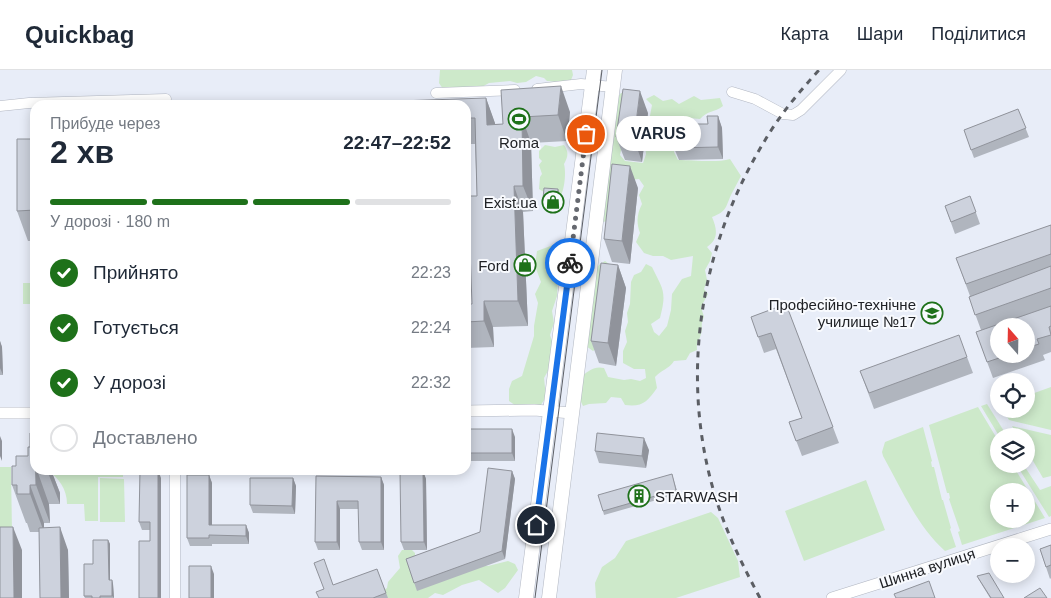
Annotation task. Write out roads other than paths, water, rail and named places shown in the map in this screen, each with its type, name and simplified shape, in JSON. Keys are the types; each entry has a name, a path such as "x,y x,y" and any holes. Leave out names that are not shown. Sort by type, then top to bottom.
{"main road":[{"path":"526,598 594,70"},
{"path":"549,598 615,70"}],"street":[{"path":"732,92 755,99 783,114 793,115 801,110 841,70"},
{"path":"436,93 530,90 581,84 613,87"},
{"path":"132,100 166,99"},
{"path":"0,106 30,103"},
{"path":"471,411 551,411 572,413"},
{"path":"0,413 30,413"},
{"path":"175,475 175,598"},
{"name":"Шинна вулиця","path":"832,598 1051,529"}],"tram line":[{"path":"535,598 602,70"}],"railway":[{"path":"760,598 727,529 718,505 706,459 699,412 698,365 701,319 710,272 723,227 741,184 776,123 819,70"}],"place":[{"name":"Roma","path":"519,119"},
{"name":"VARUS","path":"586,134"},
{"name":"Exist.ua","path":"553,202"},
{"name":"Ford","path":"525,265"},
{"name":"Професійно-технічне училище №17","path":"932,313"},
{"name":"STARWASH","path":"639,496"}]}
